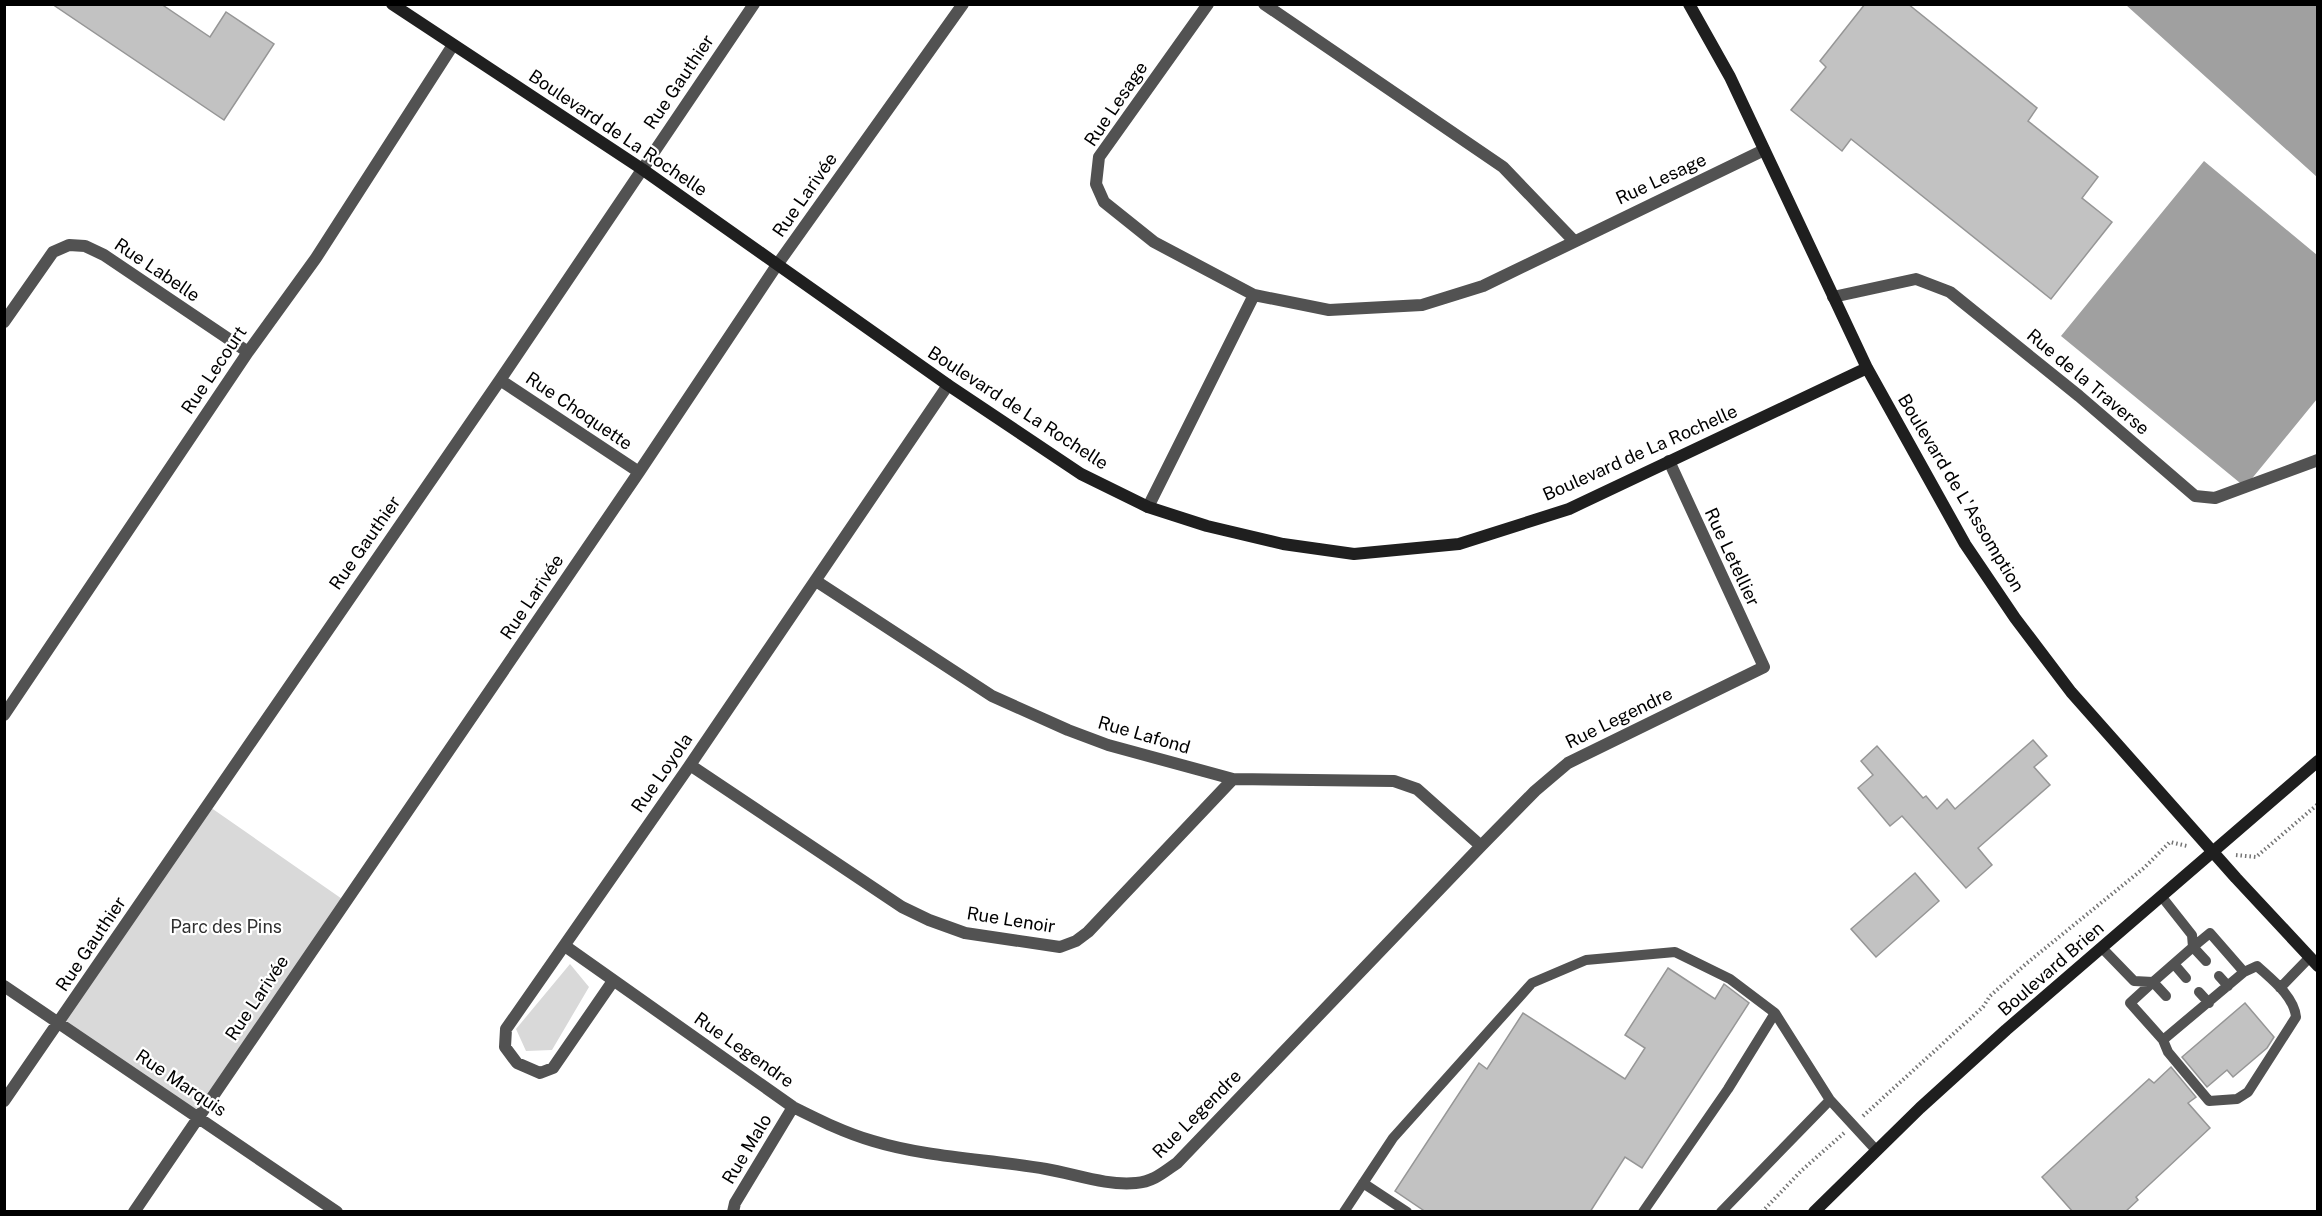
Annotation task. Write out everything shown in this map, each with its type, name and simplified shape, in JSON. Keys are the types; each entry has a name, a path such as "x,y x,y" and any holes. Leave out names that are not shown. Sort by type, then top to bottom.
{"street":[{"name":"Boulevard de La Rochelle","path":"392,4 642,169 948,385 1081,474 1148,507 1207,526 1283,544 1354,554 1459,544 1569,508 1867,368"},
{"name":"Rue Gauthier","path":"4,1101 500,380 754,4"},
{"name":"Rue Larivée","path":"134,1212 639,472 777,265 963,4"},
{"name":"Rue Lesage","path":"1208,4 1099,157 1096,184 1104,202 1154,242 1254,295 1329,310 1422,305 1483,286 1764,150"},
{"path":"1264,4 1503,167 1574,241"},
{"name":"Boulevard de L'Assomption","path":"1689,4 1730,77 1867,368 1965,543 2015,618 2071,692 2314,962"},
{"name":"Rue Lecourt","path":"5,714 248,352 316,258 453,45"},
{"name":"Rue Labelle","path":"4,322 53,252 69,245 85,246 105,255 248,352"},
{"name":"Rue de la Traverse","path":"1833,297 1916,279 1950,292 2079,396 2195,496 2215,498 2318,460"},
{"path":"1148,507 1254,295"},
{"name":"Rue Choquette","path":"500,380 639,472"},
{"name":"Rue Loyola","path":"613,981 553,1068 540,1073 517,1063 504,1047 506,1029 690,765 948,385"},
{"name":"Rue Letellier","path":"1669,461 1764,667"},
{"name":"Rue Lafond","path":"816,581 992,696 1068,730 1108,745 1233,779 1394,781 1417,789 1481,846"},
{"name":"Rue Legendre","path":"565,946 793,1107 832,1127 874,1142 914,1150 1044,1169 1106,1181 1137,1183 1157,1178 1177,1163 1481,846 1535,791 1568,763 1764,667"},
{"name":"Boulevard Brien","path":"1814,1212 1876,1150 2006,1030 2318,761"},
{"name":"Rue Lenoir","path":"690,765 902,907 928,920 965,933 1060,947 1076,941 1088,932 1233,779"},
{"name":"Rue Marquis","path":"4,986 337,1212"},
{"name":"Rue Malo","path":"733,1212 735,1203 793,1107"}],"lane":[{"path":"2162,897 2192,935 2193,947 2206,961"},
{"path":"2163,1040 2244,972 2257,966 2280,988 2295,1009 2296,1017 2248,1092 2237,1099 2209,1101 2168,1052 2163,1040 2130,1003 2210,933 2244,972"},
{"path":"2102,948 2134,981 2153,981 2166,996"},
{"path":"1344,1212 1393,1138 1533,983 1586,960 1675,952 1730,978 1775,1013 1830,1100 1876,1150"},
{"path":"2280,988 2314,962"},
{"path":"2174,964 2187,978"},
{"path":"2219,976 2228,986"},
{"path":"2199,992 2209,1002"},
{"path":"2179,1011 2187,1020"},
{"path":"1643,1212 1728,1089 1775,1013"},
{"path":"1721,1212 1830,1100"},
{"path":"1363,1183 1407,1212"}],"path":[{"path":"2256,857 2318,804"},
{"name":"Boulevard Brien","path":"1864,1114 1983,1007 1990,996 2005,982 2144,868 2170,842"},
{"path":"1762,1212 1801,1171 1843,1134"}],"green space":[{"name":"Parc des Pins","path":"207,805 345,901 198,1116 59,1024"},
{"path":"570,964 589,987 552,1050 526,1051 516,1029"}],"shaded area":[{"path":"2126,5 2317,5 2317,177"},
{"path":"2204,161 2317,255 2317,399 2245,487 2061,336"}],"building":[{"path":"52,4 161,4 210,37 226,12 274,44 224,120"},
{"path":"1865,4 1908,4 2037,108 2028,121 2098,177 2082,198 2112,222 2051,299 1851,139 1842,151 1791,110 1826,67 1820,61"},
{"path":"2033,740 2047,756 2034,767 2050,785 1978,848 1992,865 1966,888 1902,816 1890,826 1858,788 1873,775 1861,761 1877,746 1923,798 1926,796 1937,809 1947,799 1955,809"},
{"path":"1915,873 1939,901 1876,957 1851,929"},
{"path":"1668,968 1715,999 1724,984 1749,1003 1642,1168 1625,1157 1590,1212 1426,1212 1395,1191 1479,1063 1487,1069 1523,1013 1625,1079 1645,1048 1625,1035"},
{"path":"2245,1003 2274,1037 2267,1048 2233,1077 2227,1070 2207,1087 2182,1057"},
{"path":"2171,1067 2196,1097 2188,1103 2210,1128 2136,1197 2138,1200 2125,1212 2073,1212 2042,1177 2149,1079 2154,1083"}]}
